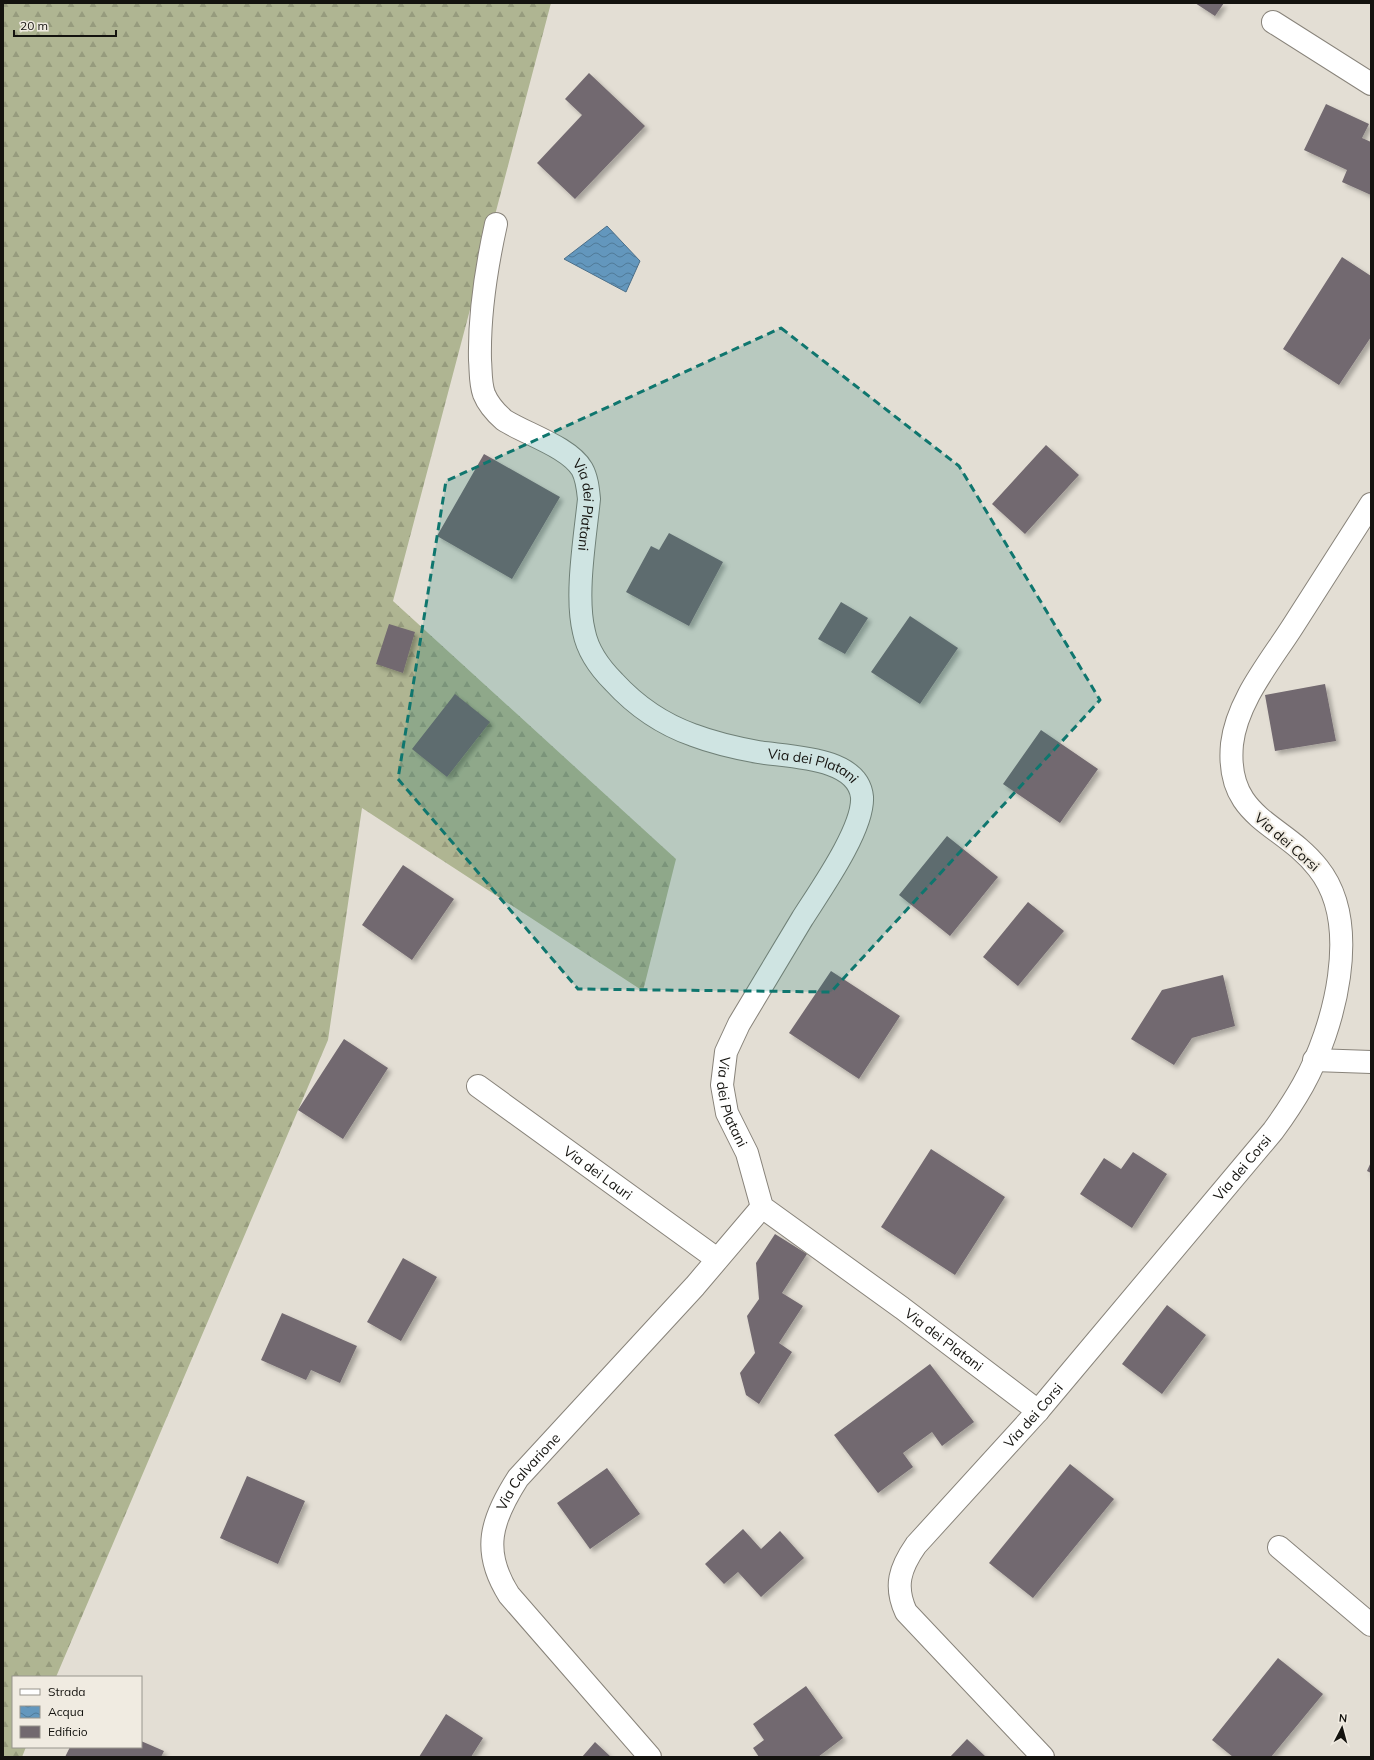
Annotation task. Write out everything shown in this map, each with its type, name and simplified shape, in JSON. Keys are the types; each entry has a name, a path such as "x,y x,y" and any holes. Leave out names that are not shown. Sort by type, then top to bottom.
{"street":[{"path":"1273,22 1371,84"},
{"name":"Via dei Platani","path":"496,224 488,262 480,336 480,373 484,393 496,412 504,420 565,453 576,462 582,470 588,485 589,499 580,598 581,616 584,633 597,662 635,703 669,725 694,736 737,748 802,757 828,764 842,770 853,778 860,787 862,798 861,810 840,857 739,1024 726,1052 722,1085 724,1100 732,1124 747,1153 762,1207 902,1308 1038,1411"},
{"name":"Via dei Corsi","path":"1043,1757 906,1612 900,1598 899,1584 902,1569 916,1545 1038,1411 1273,1131 1294,1100 1322,1043 1330,1016 1341,956 1337,904 1333,891 1317,866 1248,808 1238,789 1234,775 1232,746 1234,732 1247,701 1371,504"},
{"path":"1314,1060 1371,1062"},
{"name":"Via dei Lauri","path":"478,1086 717,1259"},
{"name":"Via Calvarione","path":"650,1757 509,1595 498,1575 493,1558 492,1541 499,1509 518,1478 717,1259 762,1207"},
{"path":"1278,1547 1371,1625"}],"highlighted area":[{"path":"781,328 959,466 1100,700 831,992 578,989 398,779 446,481"}],"green space":[{"path":"3,3 551,3 393,601 676,859 643,991 362,808 328,1040 56,1676 12,1676 12,1748 26,1748 22,1757 3,1757"}],"water":[{"path":"607,226 640,261 626,292 564,259"}],"building":[{"path":"1195,3 1224,3 1215,16"},
{"path":"589,73 645,126 575,199 537,163 582,115 565,99"},
{"path":"1326,104 1369,124 1362,138 1371,142 1371,195 1342,182 1347,170 1304,150"},
{"path":"1342,257 1371,276 1371,337 1339,385 1283,349"},
{"path":"1046,445 1079,475 1025,534 992,504"},
{"path":"484,454 560,497 512,579 437,536"},
{"path":"669,533 723,562 689,626 626,592 651,546 659,550"},
{"path":"841,602 868,618 845,654 818,639"},
{"path":"910,616 958,648 920,704 871,672"},
{"path":"389,624 415,632 403,673 376,664"},
{"path":"1325,684 1336,741 1275,751 1265,695"},
{"path":"455,694 490,722 447,777 412,749"},
{"path":"1041,730 1098,769 1060,823 1003,784"},
{"path":"947,836 998,877 950,936 899,895"},
{"path":"403,865 454,899 412,960 362,925"},
{"path":"1028,902 1064,931 1018,986 983,957"},
{"path":"831,971 900,1016 859,1079 789,1033"},
{"path":"1223,975 1235,1026 1192,1038 1174,1065 1131,1039 1162,990"},
{"path":"344,1039 388,1068 343,1139 298,1110"},
{"path":"931,1149 1005,1197 955,1275 881,1227"},
{"path":"1133,1152 1167,1174 1132,1228 1080,1194 1104,1158 1121,1169"},
{"path":"1371,1162 1371,1173 1367,1171"},
{"path":"775,1234 807,1254 782,1293 803,1306 779,1343 792,1352 759,1404 746,1395 740,1373 755,1353 747,1316 759,1299 756,1263"},
{"path":"403,1258 437,1277 401,1341 367,1322"},
{"path":"1167,1305 1206,1335 1162,1394 1122,1364"},
{"path":"282,1313 357,1346 340,1383 311,1370 306,1380 261,1360"},
{"path":"930,1364 974,1422 942,1446 932,1432 903,1453 913,1467 878,1493 834,1435"},
{"path":"1070,1464 1114,1499 1033,1598 989,1563"},
{"path":"607,1468 640,1514 590,1549 557,1503"},
{"path":"247,1476 305,1501 278,1564 220,1538"},
{"path":"743,1529 761,1549 780,1531 804,1558 761,1597 738,1572 724,1584 705,1564"},
{"path":"1278,1658 1323,1694 1271,1757 1233,1757 1212,1740"},
{"path":"806,1686 843,1738 818,1757 759,1757 753,1748 764,1740 753,1724"},
{"path":"446,1714 483,1738 471,1757 419,1757"},
{"path":"967,1739 986,1757 950,1757"},
{"path":"142,1741 164,1751 161,1757 65,1757 70,1748 142,1748"},
{"path":"595,1742 611,1757 582,1757"}]}
